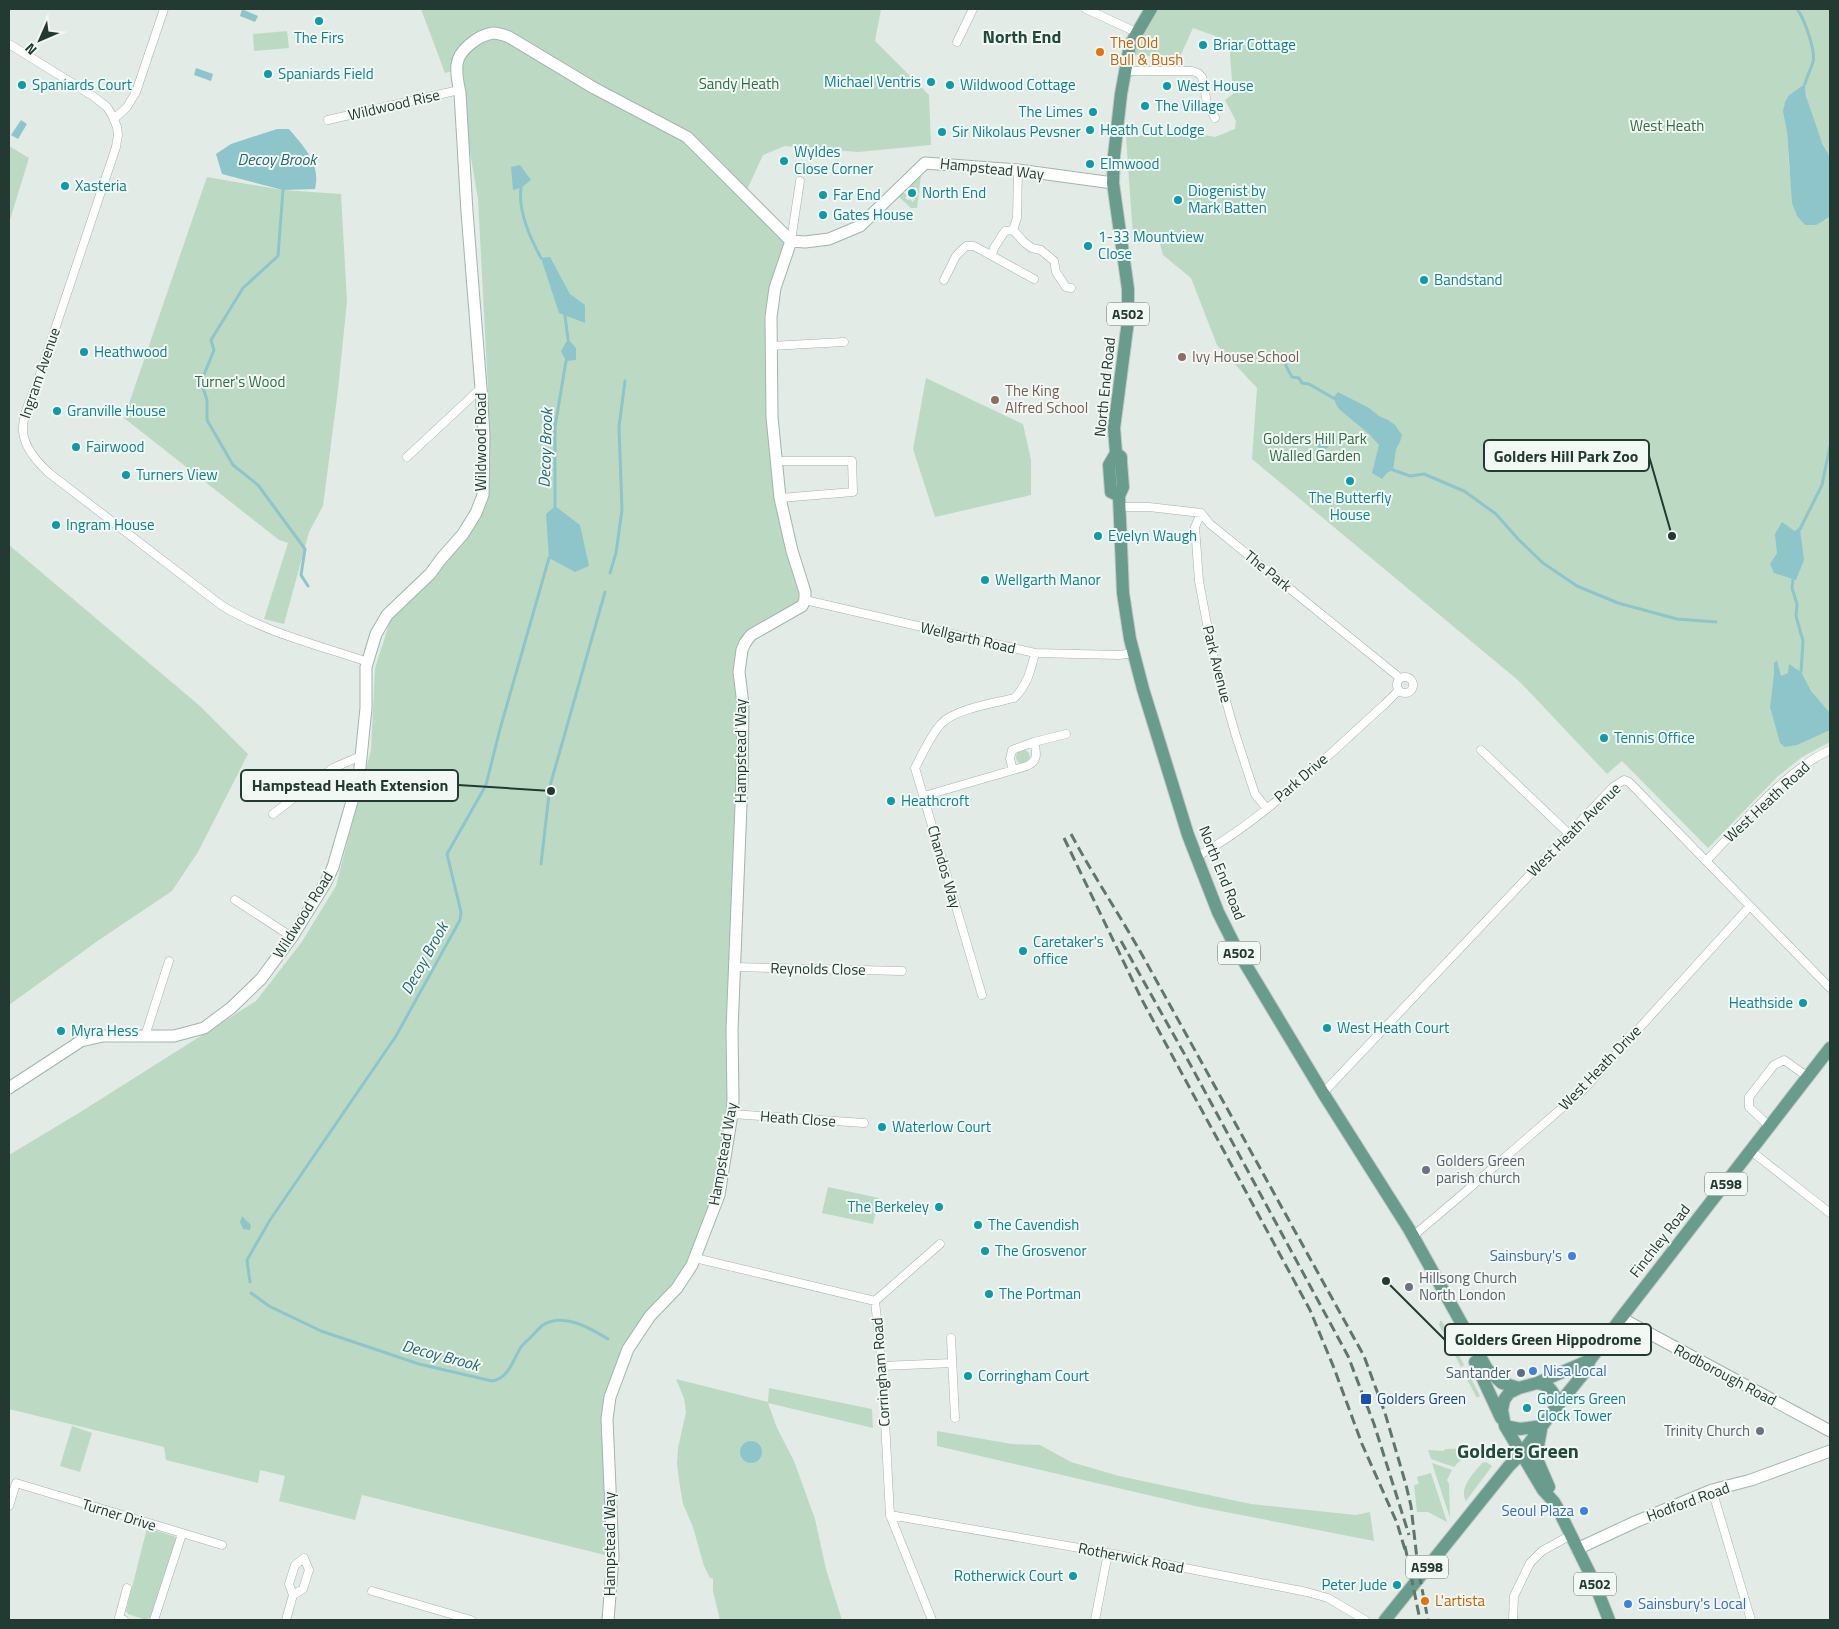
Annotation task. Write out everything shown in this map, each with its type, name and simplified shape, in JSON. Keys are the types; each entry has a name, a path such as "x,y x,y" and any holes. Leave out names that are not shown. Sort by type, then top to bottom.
{"main road":[{"name":"A502","path":"1113,179 1124,71 1130,45 1151,9"},
{"name":"North End Road","path":"1113,179 1128,297 1128,321 1114,422 1116,453 1122,462 1123,487 1119,502 1123,593 1143,689 1196,857 1218,912 1237,950 1323,1093 1413,1236 1487,1369 1496,1378 1508,1385 1519,1388"},
{"name":"Finchley Road","path":"1385,1620 1509,1466 1521,1454 1584,1373 1590,1360 1621,1318 1830,1048"},
{"name":"North End Road","path":"1447,1300 1505,1426"},
{"path":"1542,1426 1520,1428 1505,1426 1502,1410 1504,1400 1509,1393 1590,1360"},
{"path":"1537,1383 1550,1388 1554,1394 1556,1402 1554,1410"},
{"name":"A502","path":"1505,1426 1543,1490 1554,1502"},
{"name":"A502","path":"1542,1426 1536,1457 1554,1502 1594,1582 1609,1620"}],"street":[{"path":"9,44 93,96 107,107 114,119 127,107 136,92 164,9"},
{"path":"957,42 973,9"},
{"path":"1086,9 1136,32"},
{"name":"Wildwood Road","path":"9,1088 81,1041 104,1036 174,1036 204,1028 231,1008 261,979 292,937 326,882 333,867 359,777 366,708 366,667 376,634 387,615 430,574 463,534 476,513 483,495 484,436 481,388 456,63 464,51 476,40 484,36 496,33 508,37 594,88 687,137 791,242"},
{"path":"1124,71 1192,71 1198,73 1202,77 1208,103 1215,118"},
{"name":"Wildwood Rise","path":"328,120 459,90"},
{"name":"Ingram Avenue","path":"114,119 118,135 116,147 39,377 25,412 22,429 25,444 37,462 49,473 221,605 241,618 368,662"},
{"name":"Hampstead Way","path":"791,242 829,239 860,226 925,163 1113,179"},
{"path":"1013,230 1017,218 1018,170"},
{"path":"800,180 791,242 775,288 771,317 772,416 780,498 792,551 805,592 805,600"},
{"path":"992,255 994,248 1005,231 1013,230"},
{"path":"1013,230 1025,243 1032,248 1041,250 1054,261 1056,272 1062,282 1066,287 1071,288"},
{"path":"944,280 956,256 966,246 974,246 1034,279"},
{"path":"772,346 844,342"},
{"path":"407,457 481,388"},
{"path":"776,461 852,461 853,492 780,498"},
{"path":"1119,502 1201,513"},
{"name":"The Park","path":"1201,513 1210,524 1398,684 1403,676 1410,678 1413,684"},
{"name":"Park Avenue","path":"1201,513 1195,527 1198,572 1212,651 1235,733 1255,794 1267,809"},
{"name":"Hampstead Way","path":"608,1620 613,1557 608,1419 610,1397 620,1367 632,1342 650,1316 677,1288 695,1258 719,1194 732,1114 732,1030 742,782 743,704 740,660 745,643 752,636 802,606 805,600"},
{"name":"Wellgarth Road","path":"805,600 1035,653 1119,655 1134,653"},
{"name":"Chandos Way","path":"982,995 915,768 941,723 955,714 1014,698 1026,682 1035,653"},
{"name":"Park Drive","path":"1196,857 1267,809 1385,704 1398,684 1405,693 1412,688 1413,684"},
{"path":"1013,770 1010,759 1012,750 1066,734"},
{"path":"924,796 1027,766 1037,756 1034,742"},
{"path":"1481,750 1568,834"},
{"name":"West Heath Road","path":"1707,860 1782,784 1806,763 1830,750"},
{"path":"273,814 333,768 361,756"},
{"name":"West Heath Avenue","path":"1323,1093 1613,787 1624,780 1629,782 1707,860 1830,988"},
{"path":"235,900 292,937"},
{"name":"West Heath Drive","path":"1413,1236 1585,1088 1750,906"},
{"path":"145,1036 169,961"},
{"name":"Reynolds Close","path":"734,967 902,971"},
{"path":"1770,1127 1749,1107 1749,1097 1774,1065 1784,1060 1808,1076"},
{"name":"Heath Close","path":"732,1114 864,1123"},
{"path":"1751,1151 1830,1213"},
{"path":"875,1301 940,1244"},
{"name":"Corringham Road","path":"695,1258 875,1301 882,1366 890,1514 932,1620"},
{"name":"Rodborough Road","path":"1621,1318 1830,1431"},
{"path":"951,1338 954,1418"},
{"path":"882,1366 952,1363"},
{"name":"Hodford Road","path":"1577,1549 1635,1522 1712,1490 1751,1480 1830,1452"},
{"name":"Turner Drive","path":"9,1506 16,1483 222,1545"},
{"path":"1712,1490 1751,1620"},
{"name":"Rotherwick Road","path":"890,1514 1108,1553 1307,1592 1328,1598 1365,1620"},
{"path":"154,1620 182,1534"},
{"path":"1513,1620 1514,1596 1530,1563 1542,1551 1571,1535"},
{"path":"1094,1620 1108,1553"},
{"path":"124,1620 119,1618 127,1588"},
{"path":"372,1591 471,1620"},
{"path":"286,1620 293,1595"}],"green space":[{"name":"Sandy Heath","path":"421,9 881,9 875,41 929,95 931,145 858,152 785,146 763,155 744,196 791,241 775,288 776,461 805,600 745,643 732,1114 719,1195 695,1258 638,1332 607,1419 613,1557 362,1495 355,1520 279,1501 285,1476 260,1470 258,1483 166,1460 164,1447 9,1409 9,1155 256,1001 301,943 336,886 371,750 375,668 392,615 473,527 487,502 488,389 478,199 456,70 445,73"},
{"path":"1151,9 1830,9 1830,157 1813,122 1805,85 1789,95 1784,106 1791,181 1825,221 1830,217 1830,742 1802,757 1777,777 1708,848 1622,761 1607,774 1519,681 1252,459 1257,388 1217,345 1191,278 1163,255 1158,237 1133,236 1126,137 1189,132 1215,137 1235,129 1236,121 1225,100 1233,94 1229,41 1193,28 1179,59 1128,54"},
{"path":"287,31 289,48 254,51 253,34"},
{"path":"9,146 29,158 9,223"},
{"path":"921,175 917,208 911,208 899,197 903,192 907,195 905,198 913,202 915,199 912,196 918,189 915,187 910,192 906,188"},
{"name":"Turner's Wood","path":"207,177 283,190 341,194 347,301 323,506 309,532 284,624 264,619 288,543 279,540 124,418"},
{"path":"926,378 1023,424 1031,460 1031,495 935,517 913,449"},
{"path":"9,545 200,706 248,754 198,852 172,891 99,940 9,1005"},
{"path":"1023,750 1028,752 1030,757 1028,762 1023,764 1018,762 1016,757 1018,752"},
{"path":"828,1187 879,1198 873,1224 822,1213"},
{"path":"1440,1321 1442,1321 1464,1365 1461,1367 1439,1325"},
{"path":"1466,1368 1480,1396 1477,1398 1462,1370"},
{"path":"676,1379 768,1402 769,1388 872,1409 873,1428 768,1403 777,1428 794,1461 815,1519 826,1569 842,1620 720,1620 713,1591 713,1579 710,1578 704,1566 693,1527 683,1504 677,1464 678,1448 686,1412 684,1398"},
{"path":"72,1426 92,1433 80,1472 60,1466"},
{"path":"937,1431 1012,1444 1040,1445 1071,1462 1119,1476 1251,1504 1356,1515 1370,1512 1374,1541 1195,1506 937,1446"},
{"path":"1478,1448 1454,1467 1431,1459 1428,1450 1444,1451 1445,1449"},
{"path":"1486,1462 1492,1466 1466,1501 1464,1496 1465,1486 1482,1463"},
{"path":"1432,1463 1452,1470 1447,1480 1449,1484 1450,1518"},
{"path":"1431,1473 1447,1522 1428,1512 1417,1512 1414,1485 1419,1484 1417,1477"},
{"path":"147,1528 177,1537 151,1617 146,1620 128,1614 126,1611"}],"water":[{"path":"242,9 258,16 255,22 240,16"},
{"path":"196,68 213,74 211,81 194,75"},
{"path":"1805,84 1806,96 1822,143 1830,157 1830,217 1816,225 1805,225 1797,216 1792,203 1787,132 1783,111 1789,95"},
{"path":"21,120 27,124 18,139 11,135"},
{"name":"Decoy Brook","path":"277,129 289,129 306,150 316,172 315,189 283,190 222,174 216,154 231,144"},
{"path":"520,165 531,180 521,188 513,190 511,167"},
{"path":"550,257 570,294 585,305 585,323 559,313 541,258"},
{"path":"568,339 576,348 576,360 566,361 561,351"},
{"path":"1338,392 1388,420 1395,425 1402,435 1396,449 1393,470 1382,479 1372,473 1379,445 1339,409 1334,397"},
{"path":"1323,438 1329,444 1323,450 1317,444"},
{"name":"Decoy Brook","path":"555,506 580,525 589,566 575,572 549,558 546,514"},
{"path":"1782,522 1796,532 1800,529 1804,560 1796,580 1774,573 1770,564 1777,553 1775,534"},
{"path":"1777,660 1781,676 1788,673 1789,664 1801,672 1811,691 1830,713 1830,730 1797,745 1785,747 1780,743 1770,707 1774,663"},
{"path":"242,1216 251,1225 250,1230 243,1229 240,1222"},
{"path":"751,1441 759,1444 762,1452 759,1460 751,1463 743,1460 740,1452 743,1444"}],"waterway":[{"path":"1797,9 1809,35 1813,50 1813,62 1805,84"},
{"name":"Decoy Brook","path":"521,188 523,215 541,258"},
{"name":"Decoy Brook","path":"283,190 278,256 243,288 211,340 214,350 201,382 207,400 207,420 233,465 258,485 305,549 301,575 308,586"},
{"name":"Decoy Brook","path":"565,316 568,339"},
{"path":"1285,359 1286,366 1292,377 1299,378 1302,383 1309,384 1335,399"},
{"name":"Decoy Brook","path":"555,506 555,427 566,361"},
{"path":"610,573 616,553 622,510 619,427 625,381"},
{"path":"1796,532 1800,529 1822,485 1830,446"},
{"path":"1393,470 1410,476 1424,474 1464,491 1496,514 1543,563 1577,586 1618,603 1677,619 1716,622"},
{"name":"Decoy Brook","path":"250,1282 247,1260 270,1220 396,1036 460,920 461,912 447,854 486,785 549,558"},
{"path":"1793,579 1792,588 1797,604 1796,616 1803,641 1801,672"},
{"path":"541,864 550,786 605,592"},
{"name":"Decoy Brook","path":"251,1293 269,1306 321,1331 419,1364 492,1381 507,1372 522,1346 543,1325 551,1321 559,1320 576,1323 608,1339"}],"railway":[{"path":"1071,834 1145,960 1364,1356 1385,1413 1406,1485 1411,1506 1418,1568 1428,1620"},
{"path":"1064,838 1141,998 1310,1310 1362,1444 1397,1523 1406,1553"},
{"path":"1121,941 1190,1064 1348,1356 1374,1424 1409,1535"},
{"path":"1405,1546 1420,1620"}],"place":[{"name":"The Firs","path":"319,21"},
{"name":"Briar Cottage","path":"1203,45"},
{"name":"The Old Bull & Bush","path":"1100,52"},
{"name":"Spaniards Field","path":"268,74"},
{"name":"Michael Ventris","path":"931,82"},
{"name":"Spaniards Court","path":"22,85"},
{"name":"Wildwood Cottage","path":"950,85"},
{"name":"West House","path":"1167,86"},
{"name":"The Village","path":"1145,106"},
{"name":"The Limes","path":"1093,112"},
{"name":"Heath Cut Lodge","path":"1090,130"},
{"name":"Sir Nikolaus Pevsner","path":"942,132"},
{"name":"Wyldes Close Corner","path":"784,161"},
{"name":"Elmwood","path":"1090,164"},
{"name":"Xasteria","path":"65,186"},
{"name":"North End","path":"912,193"},
{"name":"Far End","path":"823,195"},
{"name":"Diogenist by Mark Batten","path":"1178,200"},
{"name":"Gates House","path":"823,215"},
{"name":"1-33 Mountview Close","path":"1088,246"},
{"name":"Bandstand","path":"1424,280"},
{"name":"Heathwood","path":"84,352"},
{"name":"Ivy House School","path":"1182,357"},
{"name":"The King Alfred School","path":"995,400"},
{"name":"Granville House","path":"57,411"},
{"name":"Fairwood","path":"76,447"},
{"name":"Turners View","path":"126,475"},
{"name":"The Butterfly House","path":"1350,481"},
{"name":"Ingram House","path":"56,525"},
{"name":"Evelyn Waugh","path":"1098,536"},
{"name":"Golders Hill Park Zoo","path":"1672,536"},
{"name":"Wellgarth Manor","path":"985,580"},
{"name":"Tennis Office","path":"1604,738"},
{"name":"Hampstead Heath Extension","path":"551,791"},
{"name":"Heathcroft","path":"891,801"},
{"name":"Caretaker's office","path":"1023,951"},
{"name":"Heathside","path":"1803,1003"},
{"name":"West Heath Court","path":"1327,1028"},
{"name":"Myra Hess","path":"61,1031"},
{"name":"Waterlow Court","path":"882,1127"},
{"name":"Golders Green parish church","path":"1426,1170"},
{"name":"The Berkeley","path":"939,1207"},
{"name":"The Cavendish","path":"978,1225"},
{"name":"The Grosvenor","path":"985,1251"},
{"name":"Sainsbury's","path":"1572,1256"},
{"name":"Golders Green Hippodrome","path":"1386,1281"},
{"name":"Hillsong Church North London","path":"1409,1287"},
{"name":"The Portman","path":"989,1294"},
{"name":"Nisa Local","path":"1533,1371"},
{"name":"Santander","path":"1521,1373"},
{"name":"Corringham Court","path":"968,1376"},
{"name":"Golders Green","path":"1366,1399"},
{"name":"Golders Green Clock Tower","path":"1527,1408"},
{"name":"Trinity Church","path":"1760,1431"},
{"name":"Seoul Plaza","path":"1584,1511"},
{"name":"Rotherwick Court","path":"1073,1576"},
{"name":"Peter Jude","path":"1397,1585"},
{"name":"L'artista","path":"1425,1601"},
{"name":"Sainsbury's Local","path":"1628,1604"}],"district":[{"name":"North End","path":"1022,37"},
{"name":"Golders Green","path":"1518,1451"}],"park label":[{"name":"West Heath","path":"1667,126"},
{"name":"Golders Hill Park Walled Garden","path":"1315,448"}]}
